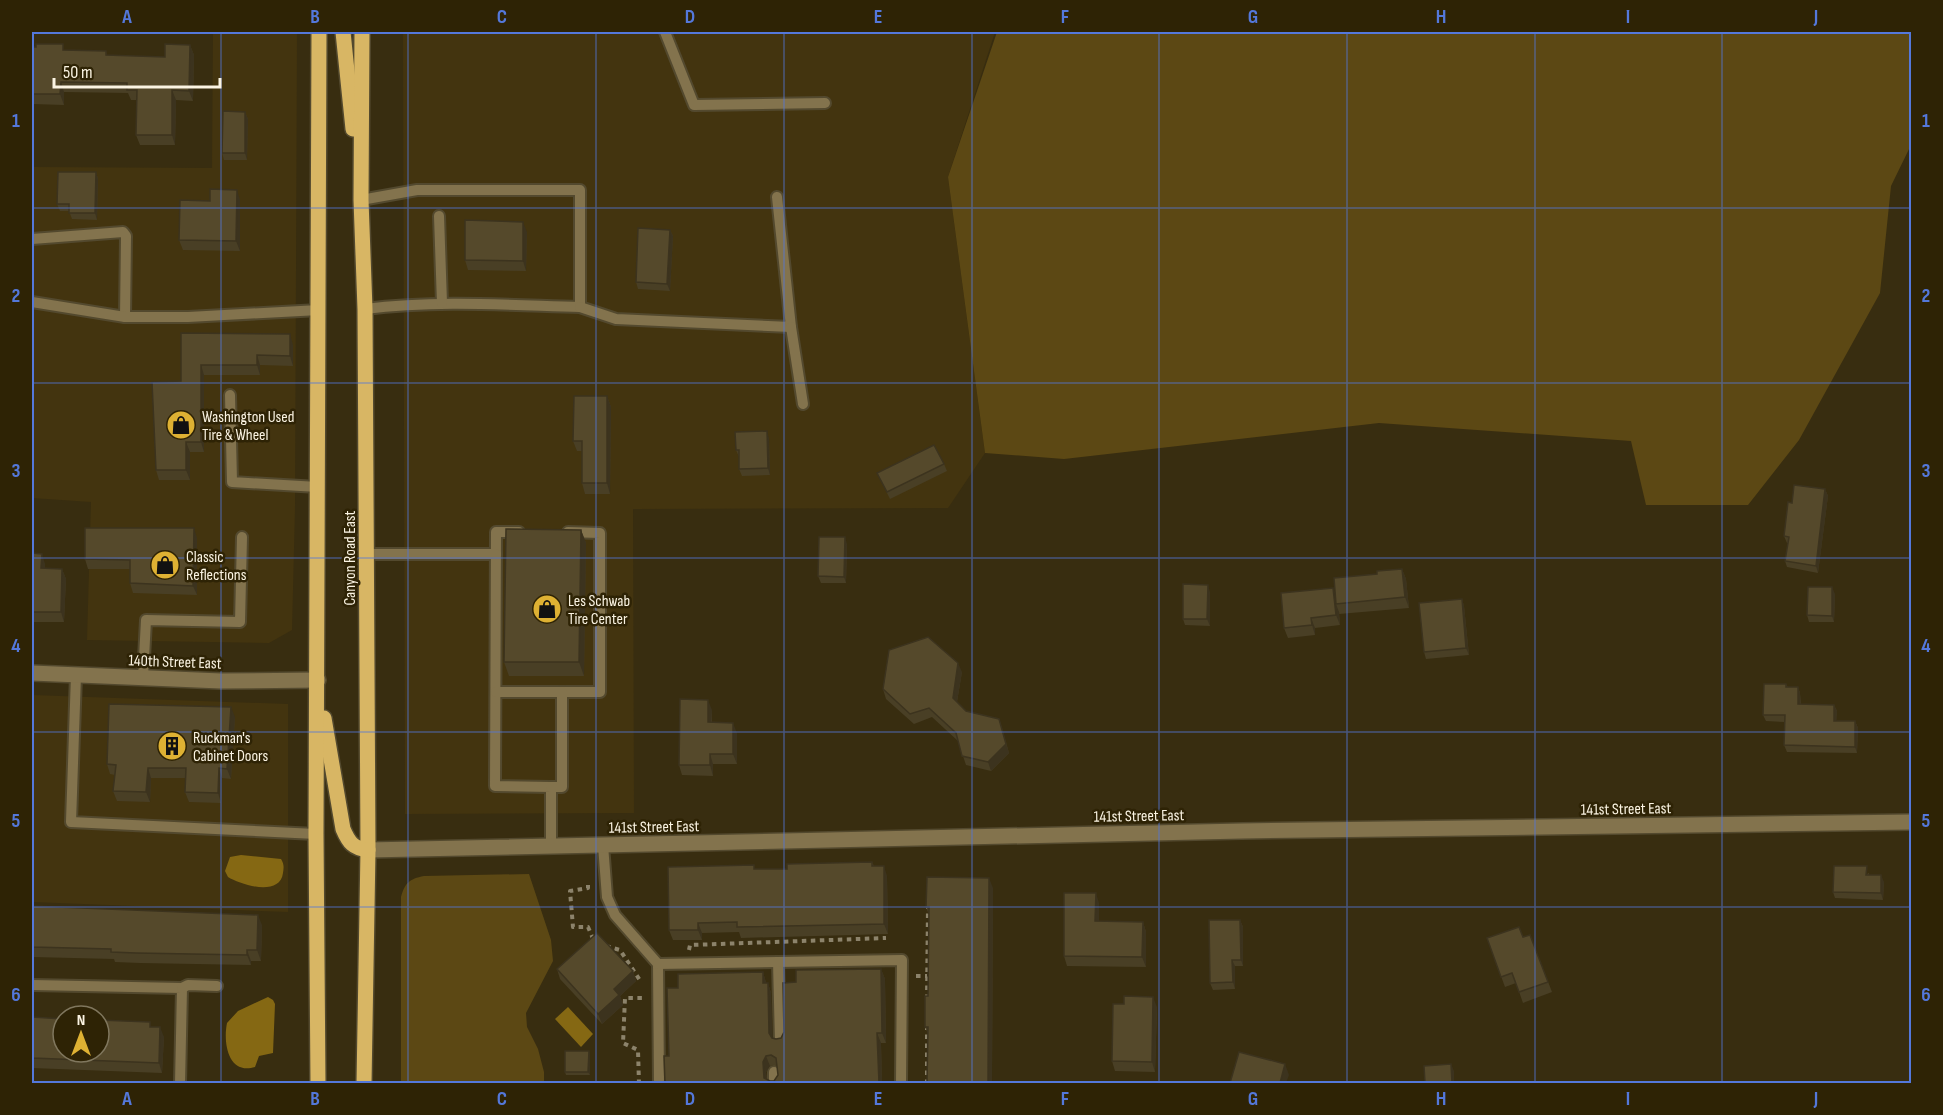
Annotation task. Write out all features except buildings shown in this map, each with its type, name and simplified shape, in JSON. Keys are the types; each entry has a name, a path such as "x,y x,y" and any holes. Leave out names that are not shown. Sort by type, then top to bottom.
{"main road":[{"name":"Canyon Road East","path":"318,1083 316,834 319,32"},
{"path":"343,32 361,200"},
{"name":"Canyon Road East","path":"362,32 361,200 365,309 368,850 364,1083"},
{"path":"318,680 343,829 348,842 356,848 368,850"}],"street":[{"name":"140th Street East","path":"32,673 221,681 318,680"},
{"name":"141st Street East","path":"368,850 1242,831 1911,822"}],"lane":[{"path":"665,32 694,105 825,103"},
{"path":"361,200 417,190 580,190 580,307"},
{"path":"777,197 791,327 803,404"},
{"path":"439,216 442,303"},
{"path":"32,239 123,232 126,236 125,317"},
{"path":"32,303 125,317 188,317 319,310"},
{"path":"365,309 411,303 580,307 616,319 791,327"},
{"path":"230,395 232,482 318,486"},
{"path":"531,532 496,532 495,786 562,787 562,692"},
{"path":"496,692 600,692 600,532 554,532"},
{"path":"143,677 146,620 240,622 242,537"},
{"path":"366,554 496,555"},
{"path":"76,675 71,822 316,834"},
{"path":"551,787 551,846"},
{"path":"603,845 607,897 615,915 658,964 659,1083"},
{"path":"658,964 902,960 901,1083"},
{"path":"778,962 780,1042"},
{"path":"32,985 182,988 188,985 217,986"},
{"path":"180,1083 182,988"}],"path":[{"path":"587,880 588,888 570,891 573,927 588,927 594,942"},
{"path":"927,1000 928,904"},
{"path":"605,946 620,950 642,983 643,998 625,998 623,1043 638,1050 639,1083"},
{"path":"927,1024 927,1083"},
{"path":"638,1058 659,1057"}],"shaded area":[{"path":"213,32 297,32 295,508 292,630 269,643 87,640 91,502 32,498 32,167 212,168"},
{"path":"403,32 995,32 948,177 985,453 948,508 633,509 634,813 405,814"},
{"path":"997,32 1911,32 1911,145 1891,186 1880,293 1799,440 1748,505 1646,505 1631,441 1379,423 1064,459 985,453 948,177"},
{"path":"32,695 288,704 288,912 32,902"},
{"path":"241,855 281,859 284,867 280,880 275,885 259,887 250,886 228,877 225,871 230,857"},
{"path":"529,874 551,940 553,961 526,1013 527,1027 538,1049 544,1072 544,1083 401,1083 401,897 404,888 411,880 424,876"},
{"path":"268,997 275,1004 273,1053 259,1056 255,1067 239,1066 229,1056 226,1039 227,1023 238,1011"},
{"path":"568,1007 593,1034 581,1047 555,1019"}],"place":[{"name":"Washington Used Tire & Wheel","path":"181,425"},
{"name":"Classic Reflections","path":"165,565"},
{"name":"Les Schwab Tire Center","path":"547,609"},
{"name":"Ruckman's Cabinet Doors","path":"172,746"}]}
